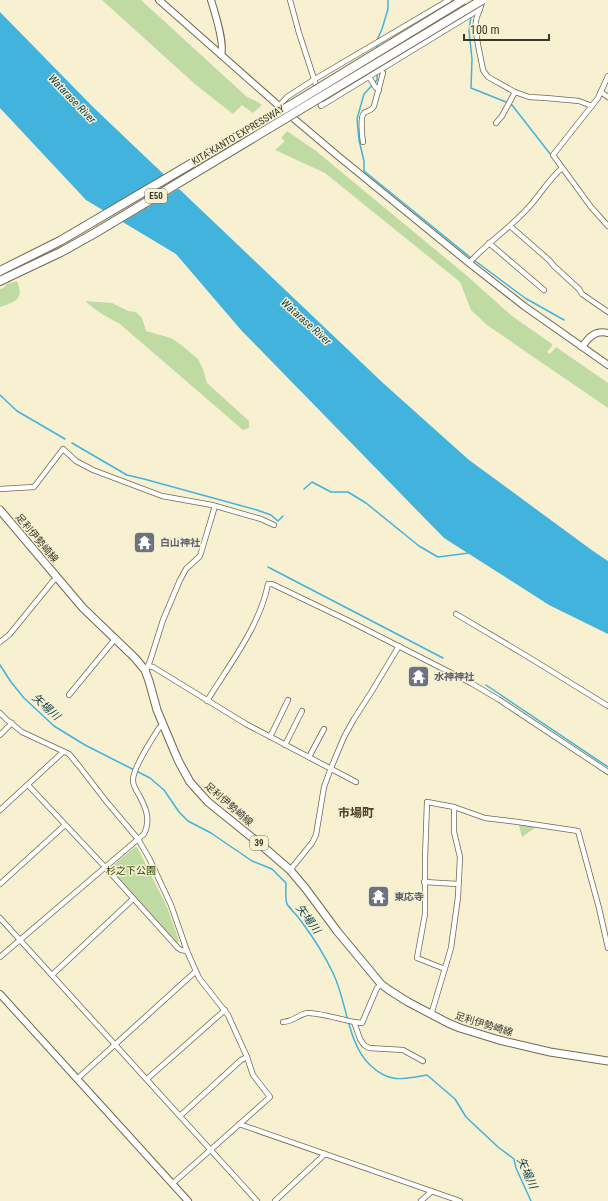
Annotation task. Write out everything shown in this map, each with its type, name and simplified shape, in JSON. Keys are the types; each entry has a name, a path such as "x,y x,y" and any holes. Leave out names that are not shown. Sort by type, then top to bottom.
{"highway":[{"name":"KITA-KANTO EXPRESSWAY","path":"0,270 60,241 302,98 463,0"},
{"name":"KITA-KANTO EXPRESSWAY","path":"3,280 61,252 95,233 482,0"}],"main road":[{"name":"足利伊勢崎線","path":"0,510 83,608 146,668 157,710 179,762 190,782 214,807 290,870 337,931 381,984 396,995 431,1015 460,1028 499,1040 550,1052 608,1061"}],"street":[{"path":"159,0 279,106 469,263 524,306 608,365"},
{"path":"211,0 221,43 221,55"},
{"path":"290,0 299,33 320,94 321,106 480,10"},
{"path":"279,106 288,97 315,79 449,0"},
{"path":"482,0 480,10 476,17 475,27 484,73 496,82 515,92 529,97 579,102 592,106"},
{"path":"363,142 362,116 364,113 373,108 383,73"},
{"path":"608,76 601,92 592,106 553,155 591,207 608,226"},
{"path":"369,77 379,90"},
{"path":"496,123 502,116 515,92"},
{"path":"601,92 608,97"},
{"path":"469,263 479,252 510,226 528,208 562,168"},
{"path":"510,226 549,260 579,289 582,294 608,312"},
{"path":"489,243 544,290"},
{"path":"582,347 594,334 601,332 608,334"},
{"path":"0,489 9,490 34,488 63,449 76,461 93,470 162,496 215,506 261,519 274,525"},
{"path":"215,506 200,556 186,569 180,580 163,620 146,668 153,667 207,701 270,737 356,782"},
{"path":"0,642 9,635 57,578"},
{"path":"207,701 245,642 257,615 268,584 275,584 471,683 608,772"},
{"path":"456,614 608,706"},
{"path":"69,695 115,640"},
{"path":"290,870 312,843 316,835 324,789 344,737 399,646"},
{"path":"270,737 288,700"},
{"path":"286,745 302,710"},
{"path":"0,713 22,732 69,754 106,801 138,838 171,905 195,972 225,1010 235,1029 253,1075 270,1097 172,1184"},
{"path":"0,735 12,724"},
{"path":"0,957 144,834 148,817 145,806 133,780 138,766 159,728 163,725"},
{"path":"309,757 324,729"},
{"path":"0,810 63,752"},
{"path":"28,785 178,948 187,951"},
{"path":"445,969 417,958 425,914 424,882 427,802 454,807 485,818 578,831 599,908 608,948"},
{"path":"431,1015 451,948 458,897 460,857 454,832 454,807"},
{"path":"0,884 66,825"},
{"path":"424,882 458,884"},
{"path":"52,975 133,899"},
{"path":"0,918 257,1201"},
{"path":"77,1079 195,972"},
{"path":"283,1022 291,1021 301,1015 311,1013 354,1022 362,1022 377,988 381,984"},
{"path":"0,994 188,1201"},
{"path":"147,1079 225,1010"},
{"path":"354,1022 360,1039 364,1045 369,1048 403,1050 423,1061"},
{"path":"180,1116 241,1060 247,1057"},
{"path":"240,1124 460,1201"},
{"path":"275,1201 324,1154"},
{"path":"421,1201 432,1191"}],"green space":[{"path":"102,0 141,0 247,97 262,105 253,113 242,105 233,114 196,85"},
{"path":"287,131 316,151 466,275 512,316 552,344 547,352 550,354 556,347 608,383 608,408 487,325 471,310 460,282 325,173 275,150 285,141 281,138"},
{"path":"17,281 20,292 19,296 14,301 0,307 0,289 7,284"},
{"path":"85,301 112,303 128,311 136,312 142,318 146,331 171,338 180,344 198,359 207,383 249,421 249,428 243,430 120,324 97,311"},
{"path":"518,822 539,825 522,837"},
{"name":"杉之下公園","path":"135,847 137,847 167,907 179,941 177,944 111,870 111,867"}],"water":[{"name":"Watarase River","path":"0,12 93,107 383,383 469,460 608,561 608,634 549,605 444,538 241,330 176,254 86,200 0,108"}],"pier":[{"path":"166,174 180,188 121,223 102,212"}],"waterway":[{"path":"377,50 377,40 388,9 388,0"},
{"path":"471,16 469,31 472,59 471,88 512,105 551,155"},
{"path":"377,74 377,80 364,94 357,119 359,140 364,161 364,171 471,258"},
{"path":"474,260 525,298 564,320"},
{"path":"0,395 17,411 65,439"},
{"path":"72,443 127,475 257,510 271,515 278,521 283,516"},
{"path":"304,489 312,482 331,492 348,492 366,503 419,546 438,557 469,553"},
{"path":"268,567 443,658"},
{"name":"矢場川","path":"0,665 24,698 54,726 85,745 150,778 164,790 179,812 188,821 211,833 252,861 272,869 286,883 287,904 310,933 330,966 338,984 352,1034 362,1056 377,1071 390,1078 404,1079 427,1075 455,1099 466,1117 498,1147 514,1159 516,1168 531,1201"},
{"path":"486,685 608,767"}],"place":[{"name":"白山神社","path":"144,542"},
{"name":"水神神社","path":"419,676"},
{"name":"東応寺","path":"379,896"}],"district":[{"name":"市場町","path":"356,813"}]}
